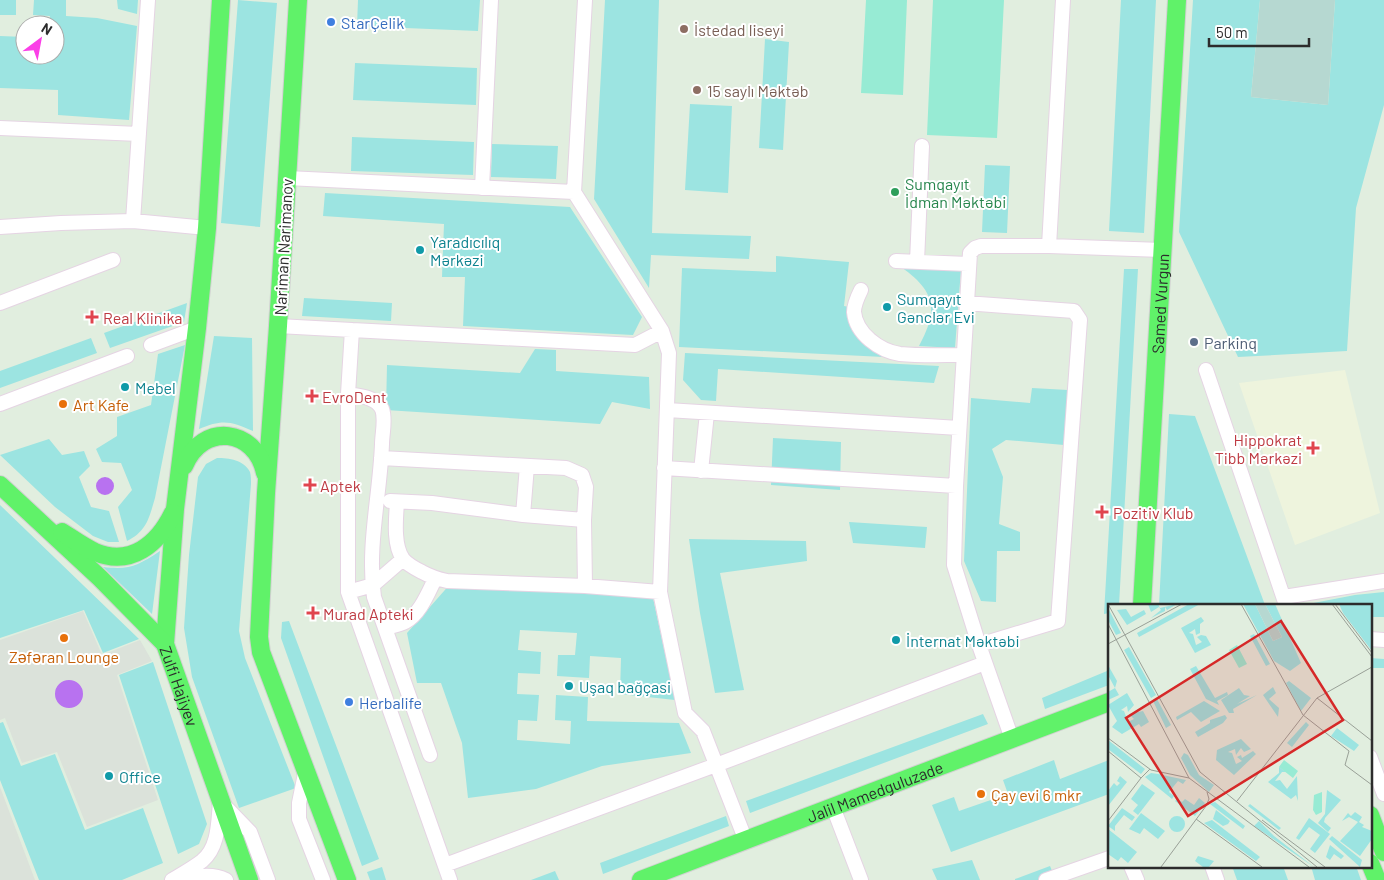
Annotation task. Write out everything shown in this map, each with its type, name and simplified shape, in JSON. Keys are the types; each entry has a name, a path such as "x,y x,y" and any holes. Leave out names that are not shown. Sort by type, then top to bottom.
{"main road":[{"path":"179,482 207,228 221,0"},
{"name":"Nariman Narimanov","path":"266,494 298,0"},
{"name":"Samed Vurgun","path":"1142,604 1177,0"},
{"path":"179,482 188,455 196,446 212,437 234,437 255,451 263,462 266,494 259,631 260,644 347,880"},
{"name":"Zulfi Hajiyev","path":"179,482 175,509 165,644 249,880"},
{"path":"0,485 100,578 165,644"},
{"path":"31,514 96,552 107,556 120,556 142,551 151,544 168,524 175,509"},
{"name":"Jalil Mamedguluzade","path":"642,880 1108,702"},
{"path":"1372,820 1384,852"},
{"path":"1372,868 1376,880"}],"street":[{"path":"133,221 148,0"},
{"path":"482,188 491,0"},
{"path":"585,0 574,192 662,331 669,353 660,592 685,713 703,731 746,841"},
{"path":"1049,246 1063,0"},
{"path":"0,128 139,134"},
{"path":"917,262 922,146"},
{"path":"286,178 574,192"},
{"path":"0,227 133,221 207,228"},
{"path":"1012,739 979,646 954,565 962,355 970,253 975,248 981,246 1049,246 1162,250"},
{"path":"0,302 113,260"},
{"path":"896,261 968,264"},
{"path":"861,290 854,312 859,326 874,343 899,354 962,355"},
{"path":"966,303 1074,311 1080,320 1058,621 979,646"},
{"path":"278,326 635,345 662,331"},
{"path":"151,345 197,328"},
{"path":"352,330 348,394 348,592 450,880"},
{"path":"0,404 128,356"},
{"path":"1206,370 1285,601 1384,581"},
{"path":"348,394 364,397 376,402 382,410 381,458 372,560 374,597 430,755"},
{"path":"667,410 959,428"},
{"path":"701,471 707,412"},
{"path":"381,458 566,468 582,475 586,487 584,520 585,586"},
{"path":"523,515 527,466"},
{"path":"664,468 956,486"},
{"path":"377,499 397,502 432,503 523,515 584,520"},
{"path":"397,502 396,530 403,559 415,569 436,579 585,586 660,592"},
{"path":"348,592 373,585 403,559"},
{"path":"385,628 405,622 415,614 436,579"},
{"path":"445,865 985,663"},
{"path":"1372,762 1384,794"},
{"path":"306,769 298,811 299,819 323,880"},
{"path":"172,880 209,854 215,842 220,801"},
{"path":"220,801 250,832 268,880"},
{"path":"833,807 861,880"},
{"path":"1046,880 1108,858"},
{"path":"1132,868 1137,880"},
{"path":"1213,868 1217,880"},
{"path":"181,880 197,876 211,876 226,880"}],"shaded area":[{"path":"0,0 16,0 16,15 0,15"},
{"path":"34,0 66,0 66,16 97,18 137,26 129,120 58,115 58,90 0,88 0,36 15,37 15,65 65,65 65,15 33,15"},
{"path":"117,0 138,0 137,14 118,9"},
{"path":"238,0 277,3 260,227 221,223"},
{"path":"358,0 480,0 478,31 357,26"},
{"path":"605,0 659,0 652,233 751,236 749,259 651,255 649,288 594,199"},
{"path":"866,0 907,0 903,95 861,93"},
{"path":"933,0 1004,0 997,138 927,135"},
{"path":"1121,0 1156,0 1144,233 1109,231"},
{"path":"1193,0 1260,0 1251,97 1328,105 1335,0 1384,0 1384,105 1356,208 1347,351 1238,357 1179,232"},
{"path":"1260,0 1335,0 1328,105 1251,97"},
{"path":"765,39 789,42 783,150 759,148"},
{"path":"355,63 477,68 476,105 353,100"},
{"path":"690,104 732,106 728,193 685,190"},
{"path":"352,137 474,142 473,175 351,171"},
{"path":"492,144 558,146 556,179 491,177"},
{"path":"985,165 1010,166 1007,233 982,232"},
{"path":"325,193 570,207 642,317 633,335 463,326 465,277 442,277 444,224 323,216"},
{"path":"776,256 849,262 844,306 849,307 867,345 884,357 679,347 682,268 776,272"},
{"path":"901,267 961,269 955,348 919,346 929,321 930,302 921,284"},
{"path":"1124,269 1138,269 1119,604 1108,604 1108,613 1104,614"},
{"path":"304,298 392,303 391,321 302,316"},
{"path":"187,303 184,322 110,348 104,333"},
{"path":"214,336 252,338 253,431 226,422 199,429"},
{"path":"91,338 97,353 0,388 0,371"},
{"path":"185,345 153,505 149,518 143,528 127,541 118,507 132,490 121,463 102,462 96,449 117,436 117,417 151,405 158,354"},
{"path":"535,349 556,350 556,371 649,377 650,409 612,402 600,424 386,410 387,365 520,373"},
{"path":"685,353 939,366 934,383 718,369 716,401 701,400 683,380"},
{"name":"Hippokrat Tibb Mərkəzi","path":"1345,370 1380,513 1295,545 1239,383"},
{"path":"1032,388 1068,390 1064,445 1006,440 992,449 1003,477 999,524 1020,532 1020,551 997,551 996,602 981,601 964,561 971,398 1030,403"},
{"path":"1169,414 1195,416 1265,604 1159,604"},
{"path":"773,438 841,442 840,490 771,485"},
{"path":"49,439 62,455 84,451 90,466 79,477 91,507 109,511 119,542 108,542 93,536 55,507 0,455"},
{"path":"217,458 240,462 250,473 251,484 239,631 245,658 296,788 239,808 192,677 184,628 189,555 198,477 206,464"},
{"path":"101,477 109,477 114,482 112,493 101,495 96,490 96,482"},
{"path":"0,505 139,639 103,653 84,610 0,638"},
{"path":"849,522 927,527 925,548 853,543"},
{"path":"689,539 806,541 807,561 720,573 744,690 715,693"},
{"path":"160,551 152,614 103,567 120,568 133,566"},
{"path":"459,574 653,598 675,700 620,694 621,658 590,656 589,678 557,676 558,655 575,655 577,633 520,630 518,650 541,652 540,674 518,673 517,694 539,695 537,721 518,720 517,740 570,744 571,721 555,720 556,695 588,697 587,721 679,723 691,753 602,766 536,789 468,798 462,743 441,683 417,683 407,633"},
{"path":"1384,592 1384,617 1372,617 1372,604 1308,604 1355,595"},
{"path":"83,611 102,655 140,640 152,661 117,675 158,800 87,827 57,752 22,763 5,718 0,720 0,640"},
{"path":"289,621 379,859 362,866 281,638 282,622"},
{"path":"1372,658 1384,659 1384,668 1372,668"},
{"path":"1108,660 1108,685 1045,709 1042,698 1107,671"},
{"path":"153,662 207,824 199,844 178,854 119,675"},
{"path":"69,680 79,684 83,694 79,704 69,708 59,704 55,694 59,684"},
{"path":"983,714 988,724 750,813 746,801"},
{"path":"3,722 21,766 55,754 85,830 143,808 163,863 122,880 39,880 0,780 0,723"},
{"path":"1054,760 1060,779 1108,760 1108,794 951,852 932,805 954,797 959,811 1008,794 1003,780"},
{"path":"0,787 35,880 0,880"},
{"path":"726,816 729,826 603,874 600,863"},
{"path":"972,860 980,880 937,880 932,869"},
{"path":"1050,866 1056,880 1015,880 1015,879"},
{"path":"382,867 386,880 370,880 367,872"},
{"path":"1233,868 1284,868 1288,880 1237,880"},
{"path":"1312,868 1357,868 1361,880 1315,880"},
{"path":"555,871 559,880 531,880"}],"place":[{"name":"StarÇelik","path":"331,22"},
{"name":"İstedad liseyi","path":"684,29"},
{"name":"15 saylı Məktəb","path":"697,90"},
{"name":"Sumqayıt İdman Məktəbi","path":"895,192"},
{"name":"Yaradıcılıq Mərkəzi","path":"420,250"},
{"name":"Sumqayıt Gənclər Evi","path":"887,307"},
{"name":"Real Klinika","path":"92,317"},
{"name":"Parkinq","path":"1194,342"},
{"name":"Mebel","path":"125,387"},
{"name":"EvroDent","path":"312,396"},
{"name":"Art Kafe","path":"63,404"},
{"name":"Hippokrat Tibb Mərkəzi","path":"1313,448"},
{"name":"Aptek","path":"310,485"},
{"name":"Pozitiv Klub","path":"1102,512"},
{"name":"Murad Apteki","path":"313,613"},
{"name":"Zәfәran Lounge","path":"64,638"},
{"name":"İnternat Məktəbi","path":"896,640"},
{"name":"Uşaq bağçasi","path":"569,686"},
{"name":"Herbalife","path":"349,702"},
{"name":"Office","path":"109,776"},
{"name":"Çay evi 6 mkr","path":"981,794"}]}
